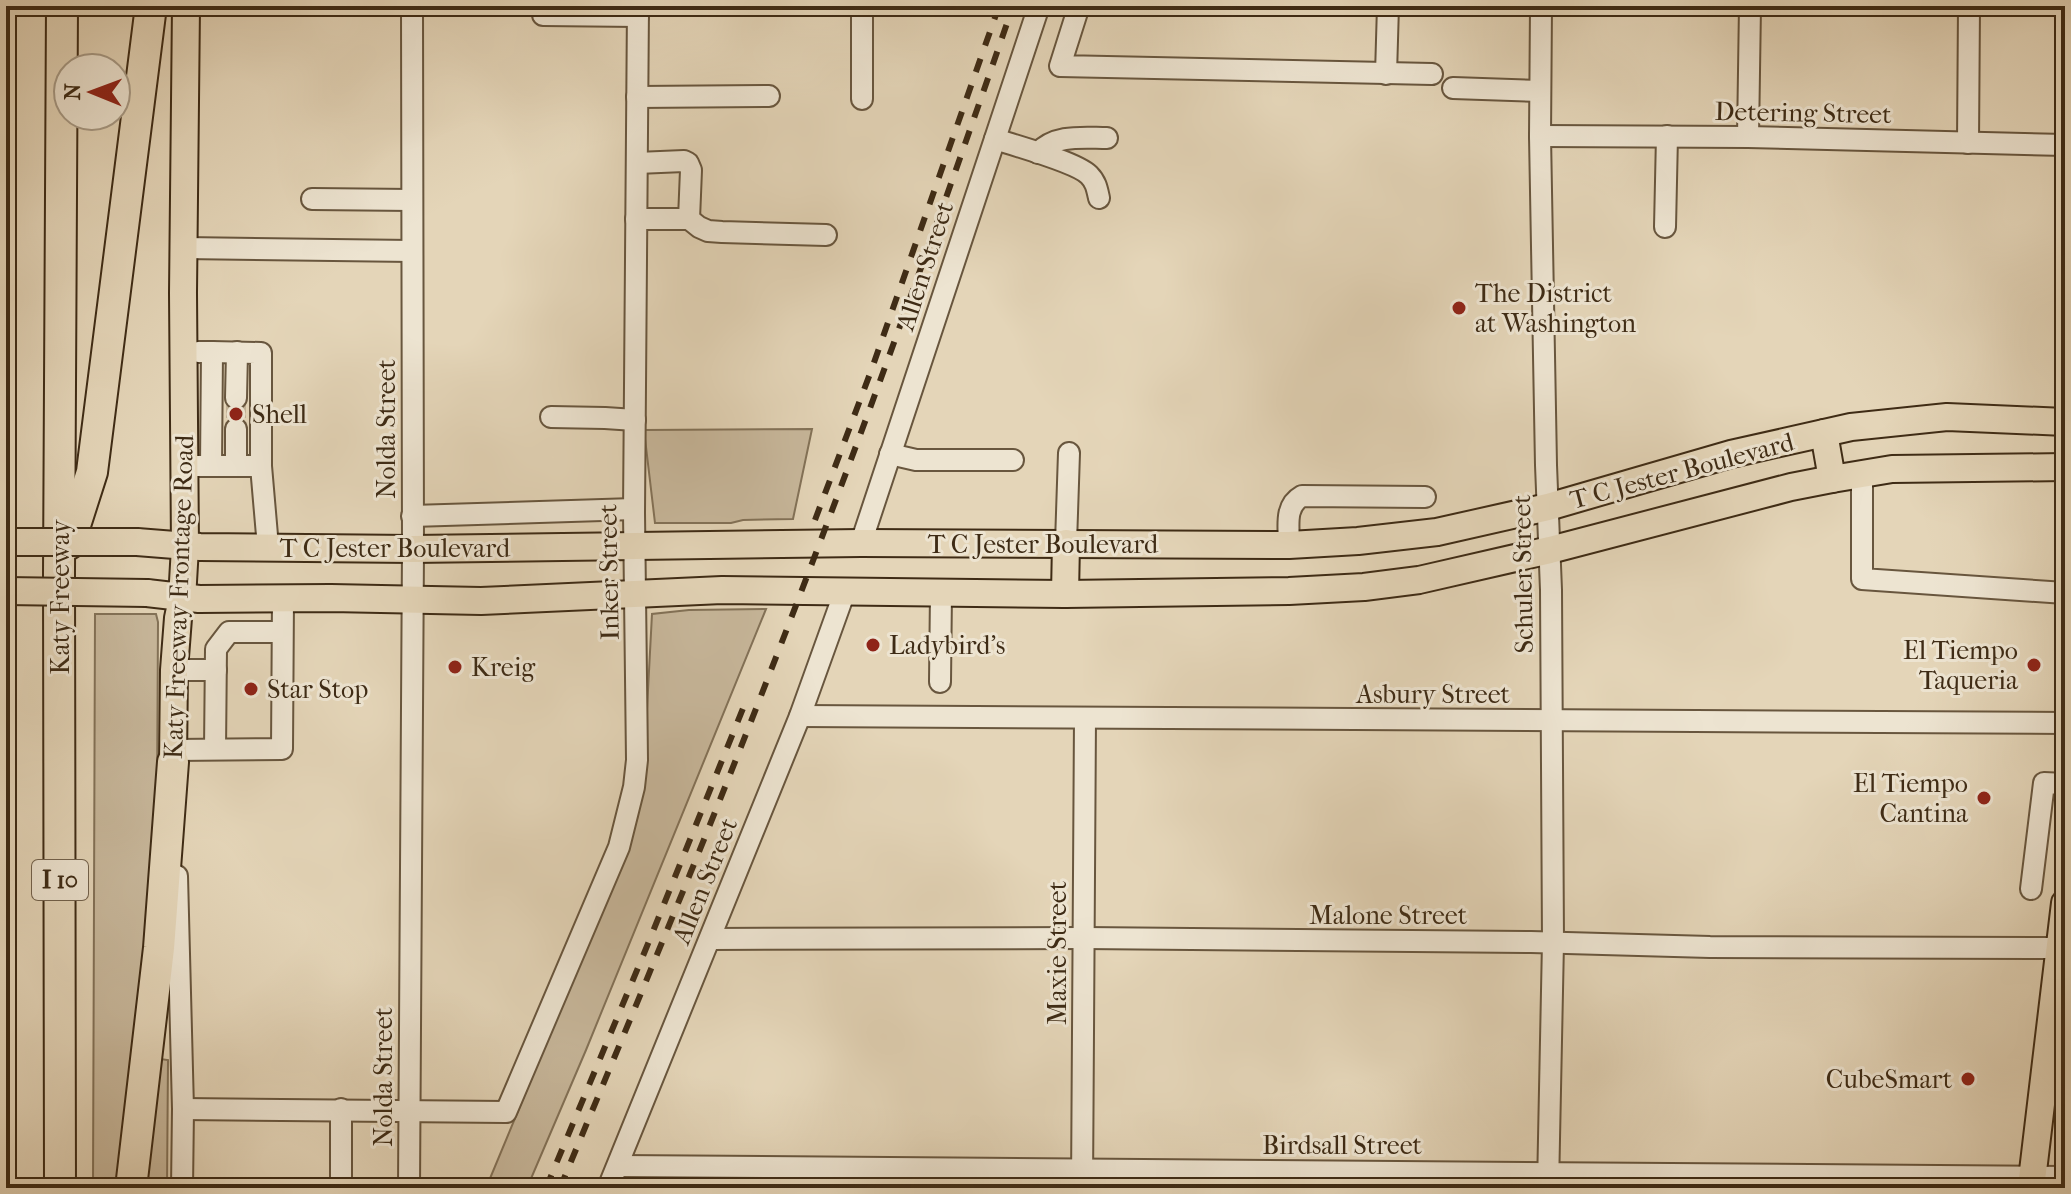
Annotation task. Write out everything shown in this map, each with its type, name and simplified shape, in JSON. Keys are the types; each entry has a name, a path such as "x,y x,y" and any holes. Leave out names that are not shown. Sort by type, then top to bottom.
{"highway":[{"name":"Katy Freeway","path":"60,1188 62,6"},
{"path":"59,573 92,472 151,6"},
{"path":"131,1188 159,948 174,756"}],"main road":[{"name":"Katy Freeway Frontage Road","path":"174,756 174,670 185,547 186,6"},
{"name":"T C Jester Boulevard","path":"6,542 413,549 861,543 1289,545 1358,541 1437,532 1548,507 1731,454 1851,427 1947,417 2065,422"},
{"path":"1824,433 1832,479"},
{"name":"T C Jester Boulevard","path":"6,591 147,593 182,599 481,601 735,590 1065,594 1364,587 1419,580 1550,550 1832,479 1892,469 2065,467"},
{"path":"1065,594 1066,543"},
{"path":"1289,545 1289,591"},
{"path":"2032,1182 2065,903"}],"street":[{"name":"Nolda Street","path":"409,1188 412,6"},
{"path":"862,6 862,99"},
{"name":"Allen Street","path":"861,543 1039,6"},
{"path":"1079,6 1060,66 1432,74"},
{"path":"1386,74 1388,6"},
{"name":"Schuler Street","path":"1541,6 1540,136 1551,590 1553,942 1548,1180"},
{"path":"1748,137 1750,6"},
{"path":"1968,143 1969,6"},
{"path":"543,10 638,11"},
{"name":"Inker Street","path":"408,1110 506,1112 619,847 630,802 637,760 634,509 638,11"},
{"path":"1453,88 1540,91"},
{"path":"637,97 769,96"},
{"name":"Detering Street","path":"1540,136 1748,137 2065,145"},
{"path":"1665,227 1667,136"},
{"path":"1038,153 1043,147 1069,138 1107,138"},
{"path":"995,139 1076,166 1088,174 1097,186 1099,198"},
{"path":"637,163 688,163 691,170 689,219"},
{"path":"312,199 412,200"},
{"path":"636,219 689,219 708,231 826,235"},
{"path":"184,248 412,251"},
{"path":"183,351 261,353 261,466 268,547"},
{"path":"211,466 212,352"},
{"path":"236,398 237,352"},
{"path":"551,417 635,420"},
{"path":"236,429 236,466"},
{"path":"1066,543 1069,453"},
{"path":"890,454 916,460 1013,460"},
{"path":"184,466 261,466"},
{"path":"1862,474 1862,579 2065,593"},
{"path":"1289,545 1289,510 1294,501 1302,496 1425,497"},
{"path":"412,516 634,509"},
{"name":"Allen Street","path":"608,1188 800,716 845,591"},
{"path":"940,682 941,592"},
{"path":"174,756 215,749 282,749 283,598"},
{"path":"215,749 216,649 229,632 282,632"},
{"path":"174,670 216,670"},
{"name":"Asbury Street","path":"800,716 2065,723"},
{"name":"Maxie Street","path":"1082,1179 1085,718"},
{"name":"Katy Freeway Frontage Road","path":"174,756 183,1109 182,1188"},
{"path":"2031,889 2044,783 2065,784"},
{"name":"Malone Street","path":"710,939 1084,938 1553,942 1710,947 2062,948"},
{"path":"183,1109 408,1110"},
{"path":"341,1109 341,1188"},
{"name":"Birdsall Street","path":"618,1166 1082,1179 2032,1182 2065,1177"}],"shaded area":[{"path":"812,429 793,519 655,523 644,430"},
{"path":"766,609 527,1188 486,1188 637,819 643,785 652,614"},
{"path":"95,614 156,614 158,622 157,798 124,1188 93,1188"},
{"path":"153,1058 168,1060 167,1188 139,1188"}],"tunnel":[{"path":"236,398 236,429"}],"railway":[{"path":"815,520 871,371 999,6"},
{"path":"560,1188 707,833 839,493 1013,6"},
{"path":"546,1188 748,696"}],"place":[{"name":"The District at Washington","path":"1459,308"},
{"name":"Shell","path":"236,414"},
{"name":"Ladybird's","path":"873,645"},
{"name":"El Tiempo Taqueria","path":"2034,665"},
{"name":"Kreig","path":"455,667"},
{"name":"Star Stop","path":"251,689"},
{"name":"El Tiempo Cantina","path":"1984,798"},
{"name":"CubeSmart","path":"1968,1079"}]}
